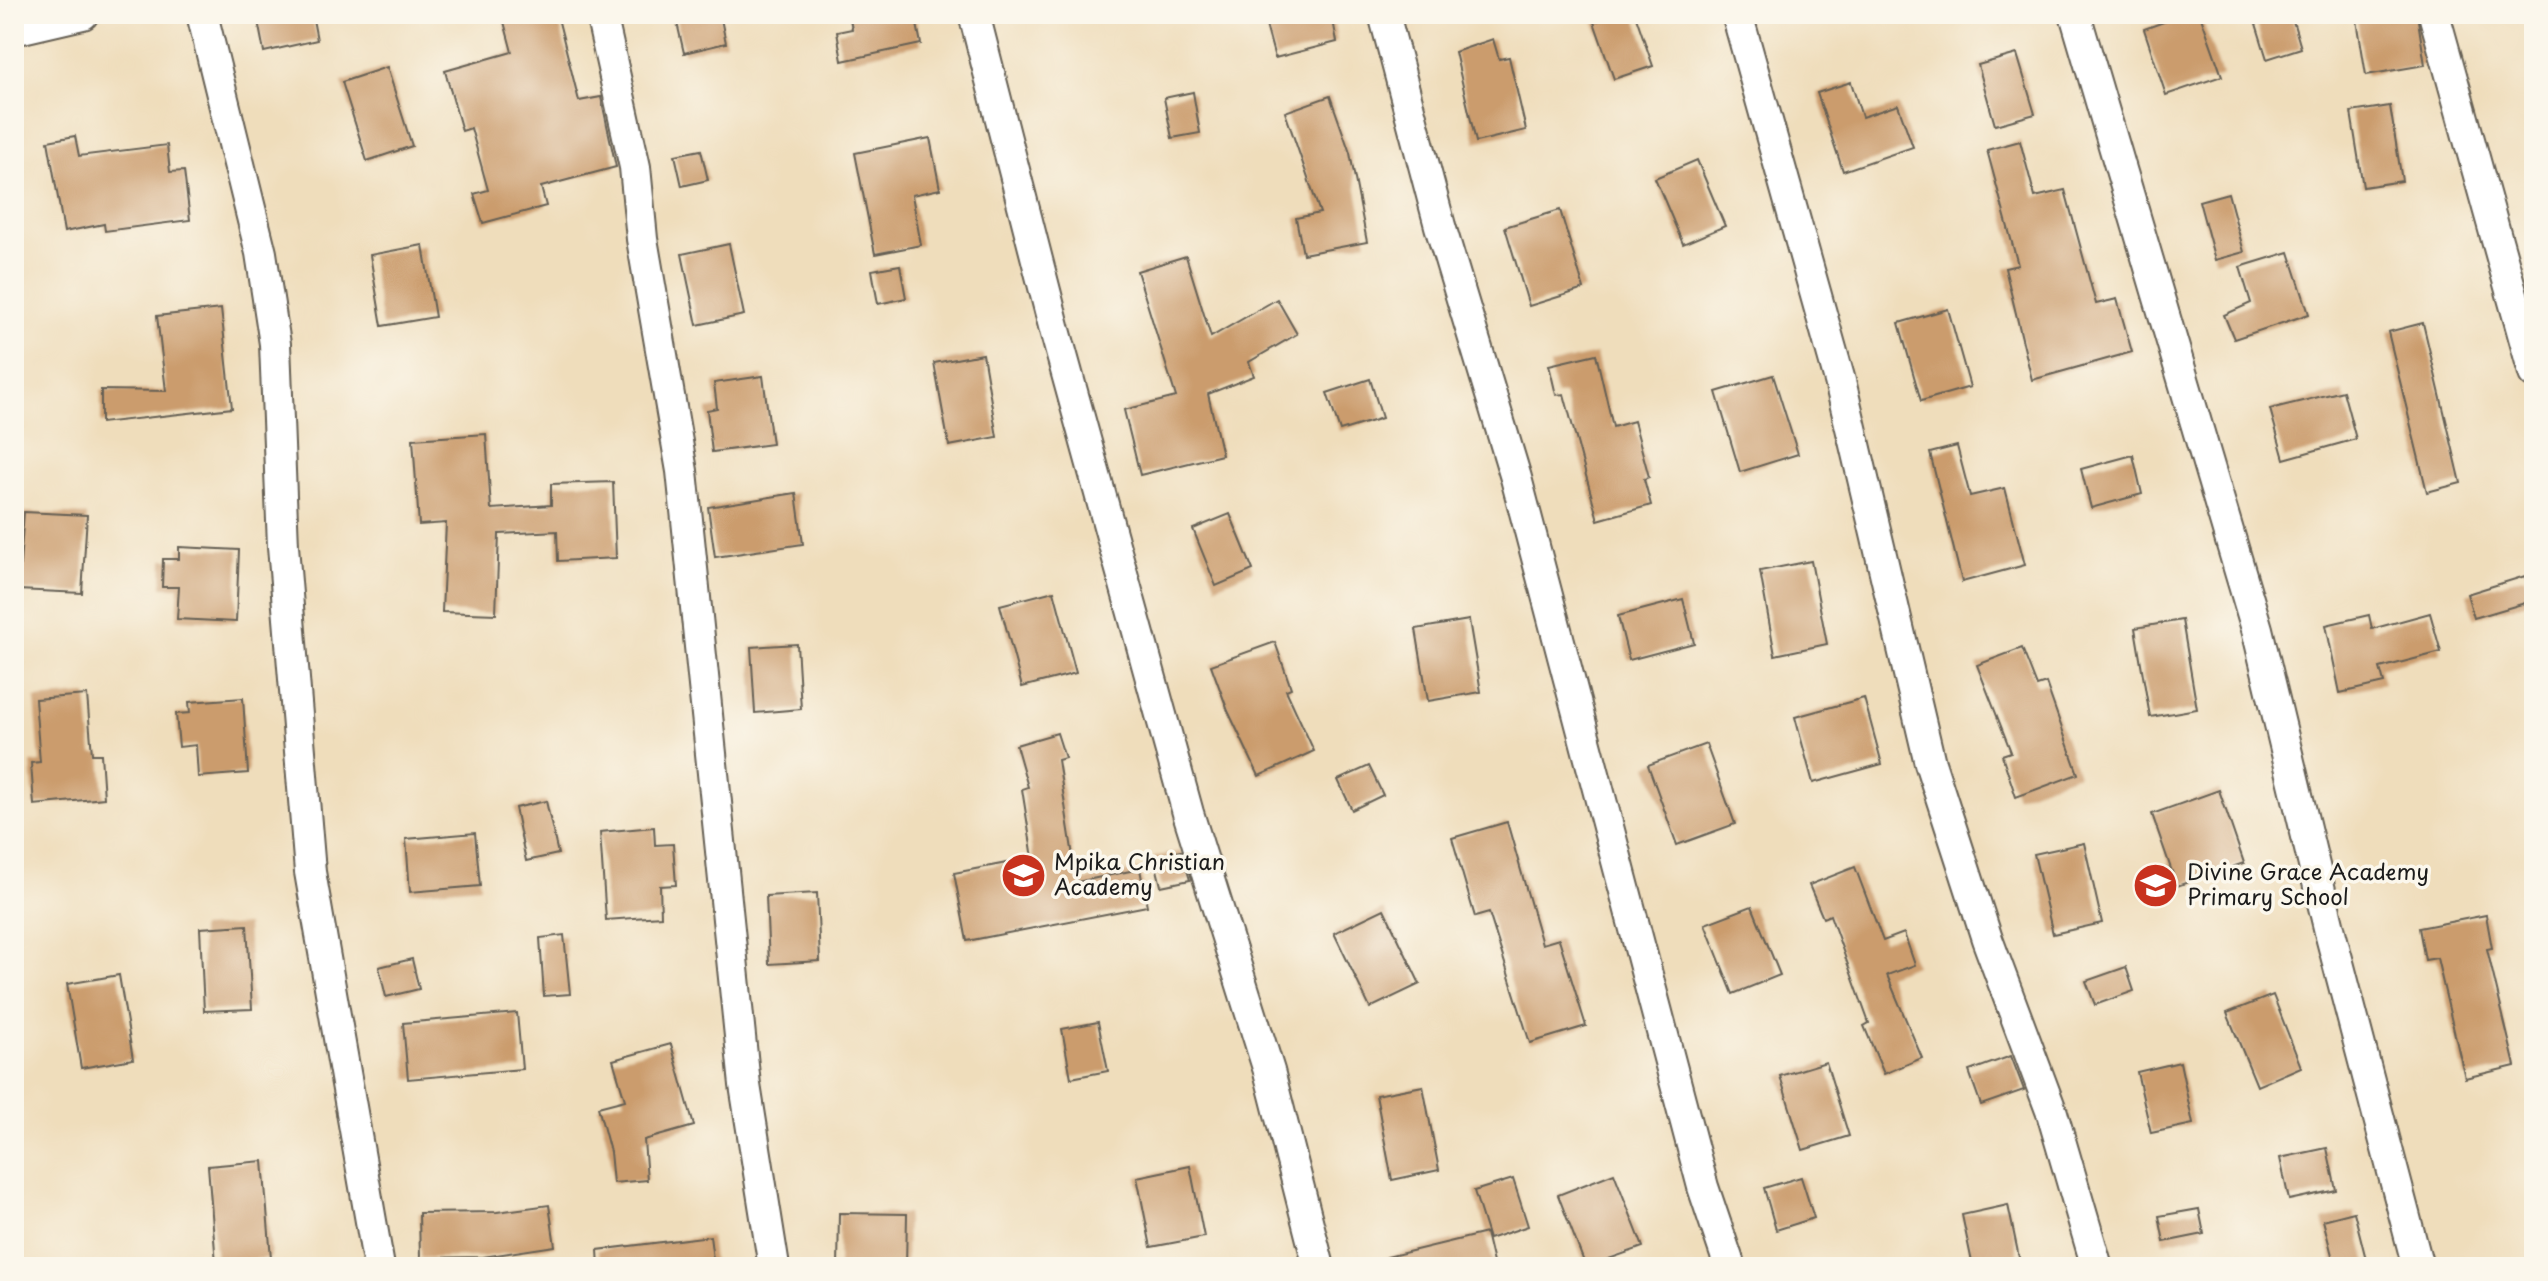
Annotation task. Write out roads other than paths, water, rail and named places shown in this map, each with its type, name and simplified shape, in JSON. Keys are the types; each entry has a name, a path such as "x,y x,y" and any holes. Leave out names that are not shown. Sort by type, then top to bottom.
{"street":[{"path":"14,30 83,14"},
{"path":"202,14 261,253 275,344 283,546 310,872 379,1267"},
{"path":"601,14 635,167 642,239 682,471 745,1085 774,1267"},
{"path":"974,14 1055,330 1188,813 1269,1071 1319,1267"},
{"path":"1384,14 1440,226 1516,478 1703,1187 1730,1267"},
{"path":"1737,14 1840,381 1930,763 1987,939 2052,1113 2097,1267"},
{"path":"2075,14 2257,629 2331,936 2418,1267"},
{"path":"2434,14 2534,373"}],"place":[{"name":"Mpika Christian Academy","path":"1023,875"},
{"name":"Divine Grace Academy Primary School","path":"2156,885"}]}
